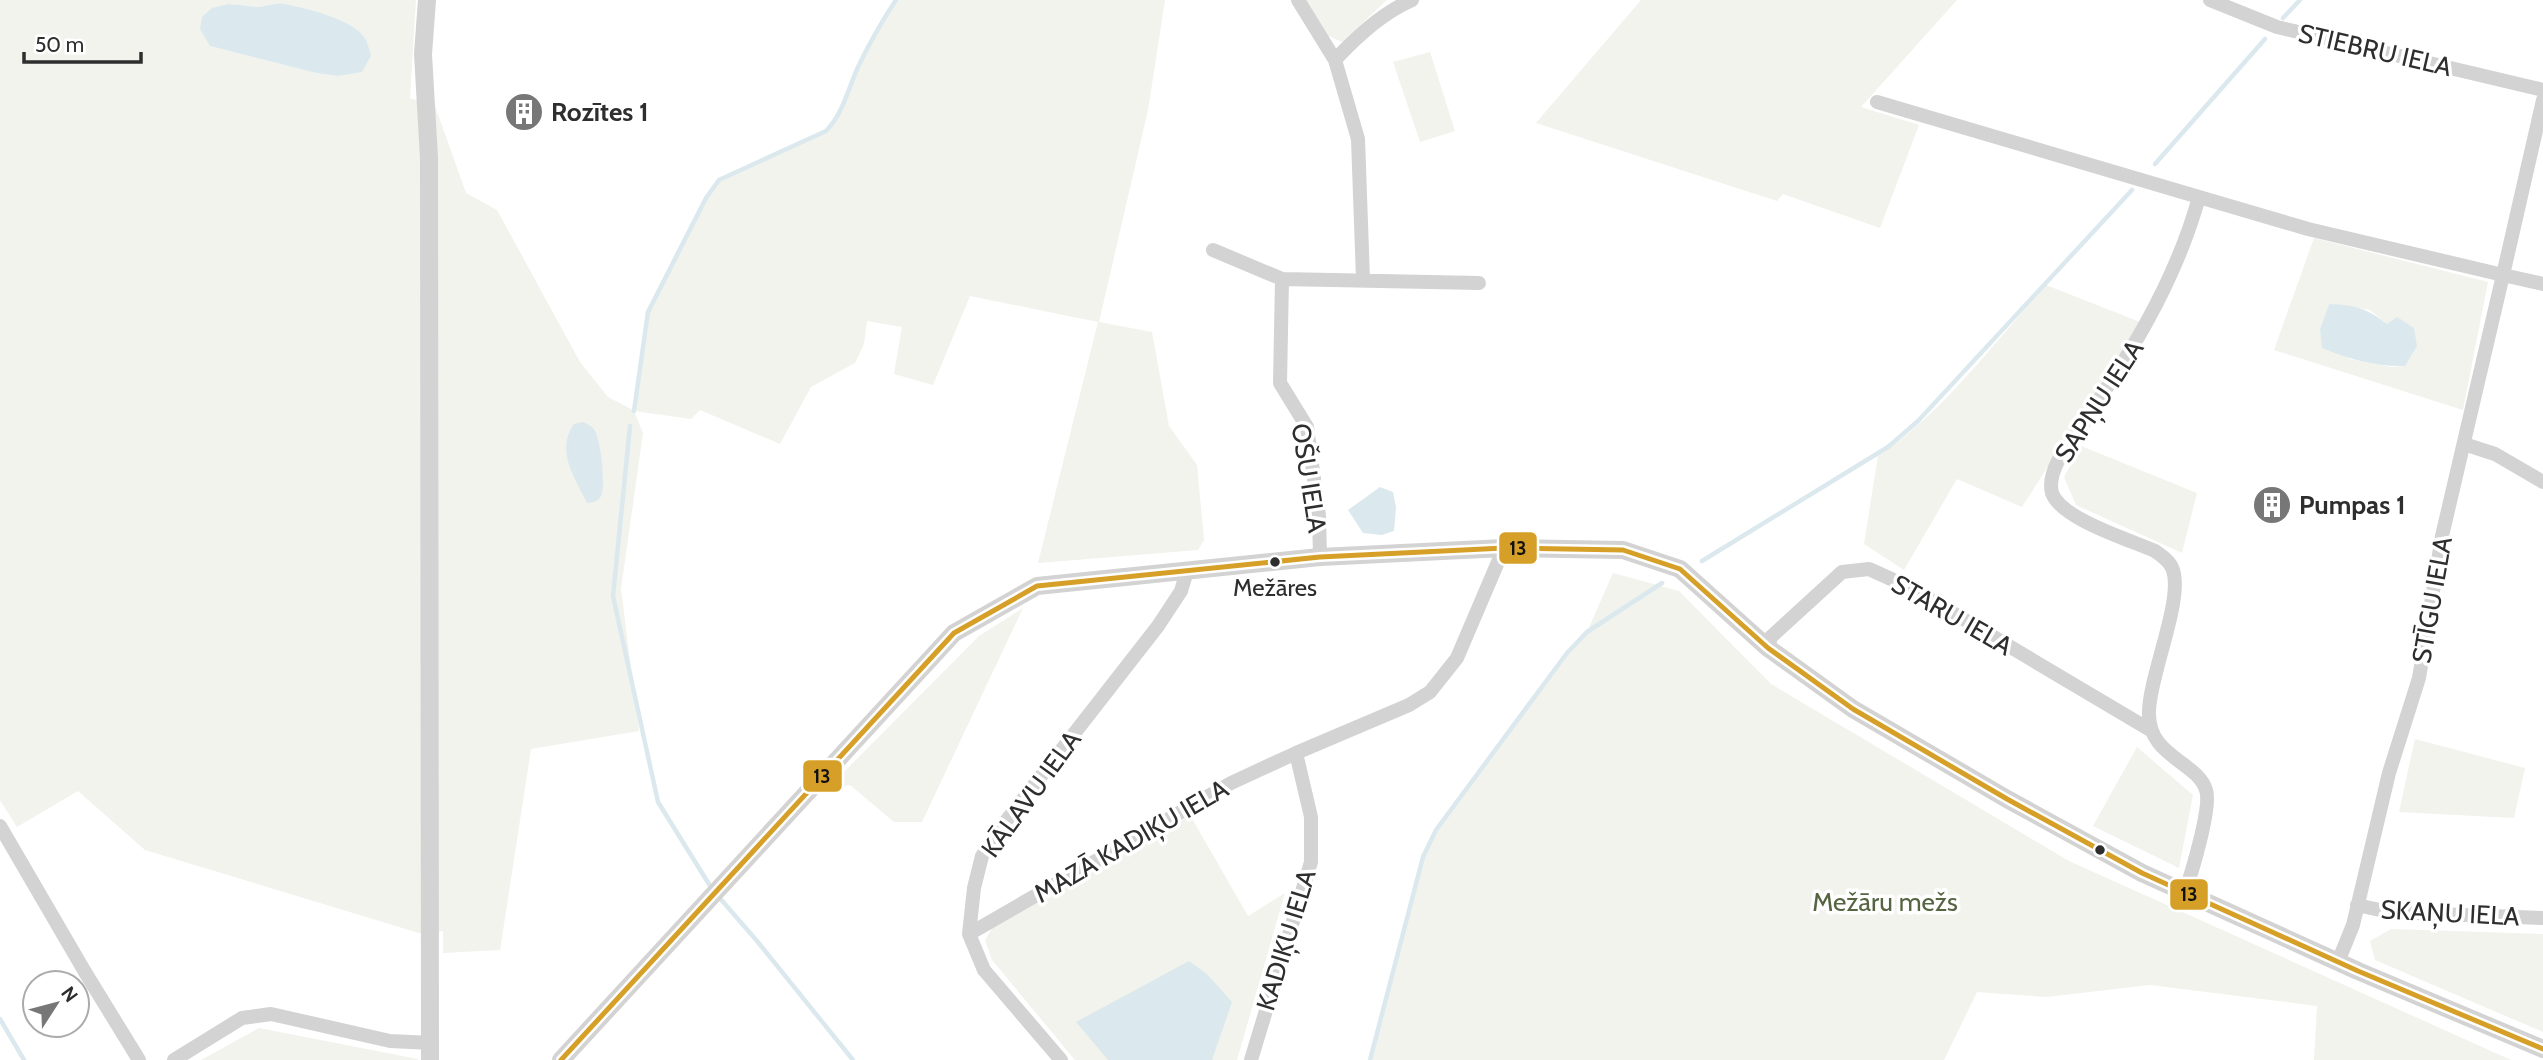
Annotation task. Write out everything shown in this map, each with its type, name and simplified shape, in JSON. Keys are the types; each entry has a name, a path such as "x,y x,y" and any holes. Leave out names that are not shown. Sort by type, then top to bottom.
{"street":[{"path":"174,1060 242,1018 271,1014 430,1051 429,158 423,54 427,0"},
{"path":"1298,0 1335,60 1358,139 1363,279"},
{"path":"1335,60 1350,43 1382,16 1412,0"},
{"name":"STIEBRU IELA","path":"2210,0 2288,30 2543,90"},
{"name":"STĪGU IELA","path":"2338,962 2353,925 2389,773 2422,666 2436,569 2543,100"},
{"path":"1877,102 2308,229 2543,284"},
{"name":"SAPŅU IELA","path":"2152,731 2149,707 2174,596 2173,570 2167,560 2155,551 2068,511 2056,500 2051,481 2059,461 2154,312 2192,221 2199,197"},
{"path":"1213,250 1282,279 1479,283"},
{"name":"OŠU IELA","path":"1282,279 1280,383 1307,427 1319,516 1320,557"},
{"path":"2465,444 2495,454 2543,482"},
{"path":"1296,753 1409,705 1430,692 1457,658 1504,548"},
{"path":"561,1060 954,633 1037,586 1320,557 1504,548 1623,550 1680,569 1768,648 1853,709 2052,825 2184,894 2543,1049"},
{"name":"STARU IELA","path":"1768,648 1771,637 1842,572 1869,569 1911,588 2152,731"},
{"name":"KĀLAVU IELA","path":"1061,1060 984,970 969,934 974,888 982,856 999,830 1158,626 1181,591 1186,571"},
{"path":"2152,731 2160,744 2198,778 2207,791 2204,820 2184,894"},
{"name":"MAZĀ KADIĶU IELA","path":"969,934 1231,783 1296,753"},
{"name":"KADIĶU IELA","path":"1251,1060 1311,862 1311,817 1296,753"},
{"path":"0,827 139,1060"},
{"name":"SKAŅU IELA","path":"2357,905 2389,912 2543,918"}],"green space":[{"path":"0,0 416,0 410,98 435,106 466,193 497,210 580,362 608,397 633,410 648,312 706,198 719,180 826,131 841,109 862,58 896,0 1165,0 1148,110 1099,322 1152,332 1169,426 1197,465 1204,540 1198,550 1038,563 1098,322 970,296 933,385 894,374 902,327 867,321 864,344 855,363 811,387 780,444 700,410 691,419 634,411 643,433 621,589 639,731 531,749 500,950 443,953 443,931 419,933 145,850 78,791 17,827 0,800","holes":["281,3 338,76 316,73 210,46 229,4 259,7"]},
{"path":"1304,0 1387,0 1342,42 1324,34"},
{"path":"1641,0 1957,0 1861,107 1919,125 1880,228 1783,194 1777,201 1536,123"},
{"path":"1430,52 1455,131 1420,142 1393,62"},
{"path":"2314,238 2488,282 2463,410 2274,350","holes":["2329,304 2370,310 2387,324 2405,366 2391,367 2350,359 2320,329"]},
{"path":"2046,285 2140,322 2022,507 1957,479 1904,570 1864,544 1878,456 1902,439 1946,398"},
{"path":"2081,446 2197,493 2182,553 2076,505 2064,477"},
{"name":"Mežāru mežs","path":"1613,573 1679,591 1771,684 2069,861 2511,1060 2314,1060 2317,1006 2150,985 2047,997 1977,992 1944,1060 1370,1060 1423,857 1436,830 1567,653 1587,632"},
{"path":"1023,608 922,822 894,822 850,785 826,790 979,636"},
{"path":"2415,739 2525,768 2514,818 2399,812"},
{"path":"2137,747 2193,795 2179,868 2093,826"},
{"path":"1190,815 1248,916 1285,893 1237,1060 1075,1060 992,960 985,940 993,927"},
{"path":"2391,929 2543,934 2543,1032 2375,960 2370,941"},
{"path":"259,1028 418,1059 418,1060 201,1060"}],"shaded area":[{"path":"280,3 327,15 360,32 366,40 371,56 362,72 338,76 316,73 210,46 200,29 202,17 212,8 229,4 259,7"},
{"path":"2329,304 2360,308 2387,324 2397,317 2414,328 2417,346 2405,366 2363,362 2322,348 2320,329"},
{"path":"583,422 596,433 603,472 601,496 597,501 587,503 569,464 566,444 574,424"},
{"path":"1380,487 1393,492 1396,507 1394,531 1382,535 1363,533 1348,510"},
{"path":"1189,961 1207,974 1232,1002 1212,1060 1108,1060 1076,1022"}],"waterway":[{"path":"634,411 648,312 706,198 719,180 826,131 841,109 862,58 896,0"},
{"path":"2283,18 2300,0"},
{"path":"2155,164 2265,39"},
{"path":"1702,561 1888,447 1918,421 2132,190"},
{"path":"630,426 613,596 658,802 712,889"},
{"path":"1370,1060 1423,857 1436,830 1567,653 1587,632 1662,583"},
{"path":"718,896 853,1060"},
{"path":"0,1019 24,1060"}],"transit line":[{"name":"13","path":"561,1060 954,633 1037,586 1320,557 1504,548 1623,550 1680,569 1768,648 1853,709 2007,799 2142,873 2358,971 2543,1049"}],"place":[{"name":"Rozītes 1","path":"524,112"},
{"name":"Pumpas 1","path":"2272,505"},
{"name":"Mežāres","path":"1275,562"}]}
